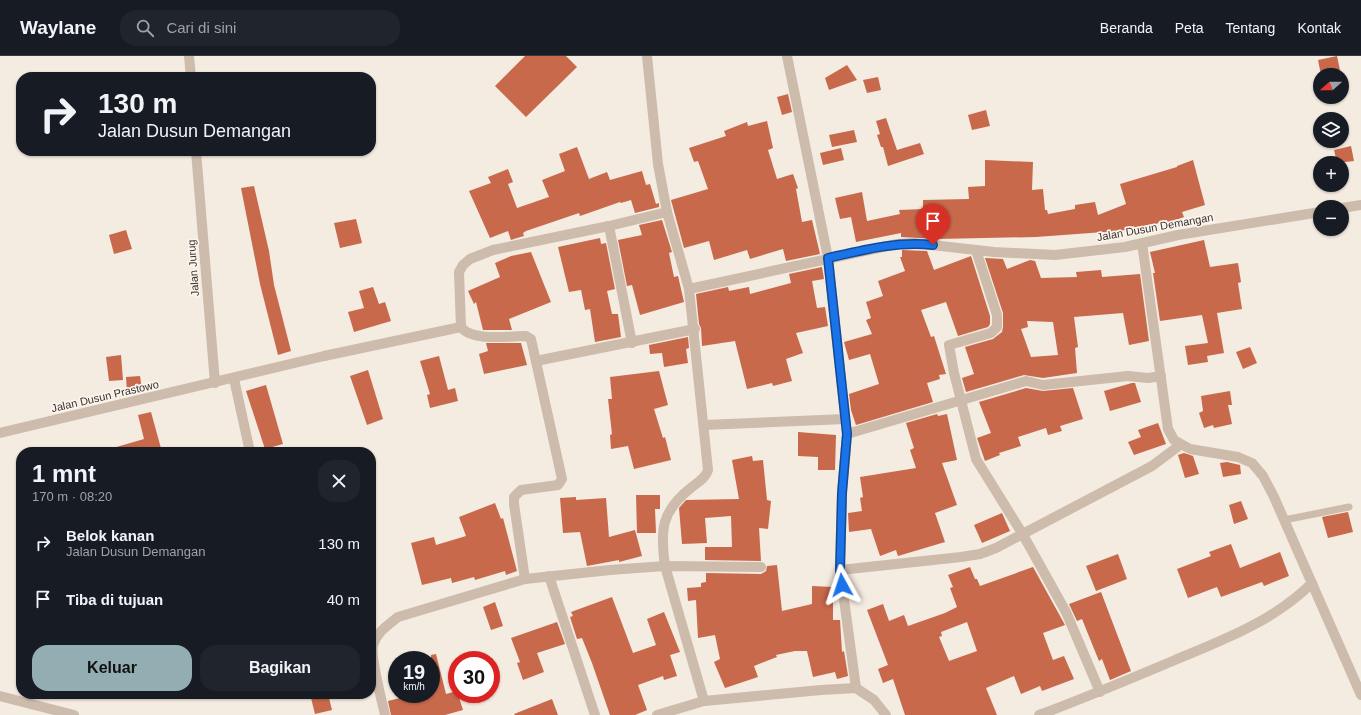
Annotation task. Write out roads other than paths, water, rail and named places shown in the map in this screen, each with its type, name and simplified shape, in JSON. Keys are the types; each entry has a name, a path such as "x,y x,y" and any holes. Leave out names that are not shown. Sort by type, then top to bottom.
{"street":[{"path":"189,56 191,72"},
{"path":"647,56 658,164 667,212 690,289 708,470 705,477 674,503 666,516 663,526 662,543 665,566 704,701"},
{"path":"787,56 828,258 847,434 842,493 840,570 856,688"},
{"name":"Jalan Jurug","path":"196,156 215,383"},
{"path":"1349,207 1361,205"},
{"path":"525,579 514,497 521,490 558,485 562,479 536,361 529,337 476,336 465,332 461,328 459,272 463,265 470,259 493,250 609,226 667,212"},
{"name":"Jalan Dusun Demangan","path":"690,289 897,244 914,243 976,250 1055,255 1125,247 1178,235 1313,213"},
{"path":"609,226 632,343"},
{"path":"1142,243 1168,429 1174,440 1180,445 1190,449 1238,457 1252,463 1263,476 1361,695"},
{"path":"976,250 998,321 997,327 991,333 949,346 960,400 976,460 1022,533 1066,612 1100,692"},
{"name":"Jalan Dusun Prastowo","path":"0,433 324,356 461,328"},
{"path":"536,361 632,343 695,329"},
{"path":"847,434 1026,381 1042,385 1095,381 1128,376 1148,378 1161,376"},
{"path":"234,378 249,447"},
{"path":"704,425 845,419"},
{"path":"840,570 980,554 996,548 1152,466 1180,445"},
{"path":"376,640 382,630 398,617 525,579 665,566 761,567"},
{"path":"549,576 595,715"},
{"path":"1039,715 1100,692 1241,632 1267,618 1296,599 1312,583"},
{"path":"376,673 386,715"},
{"path":"657,715 704,701 856,688 874,700 886,715"},
{"path":"0,696 74,715"}],"lane":[{"path":"1284,520 1349,507"}]}
